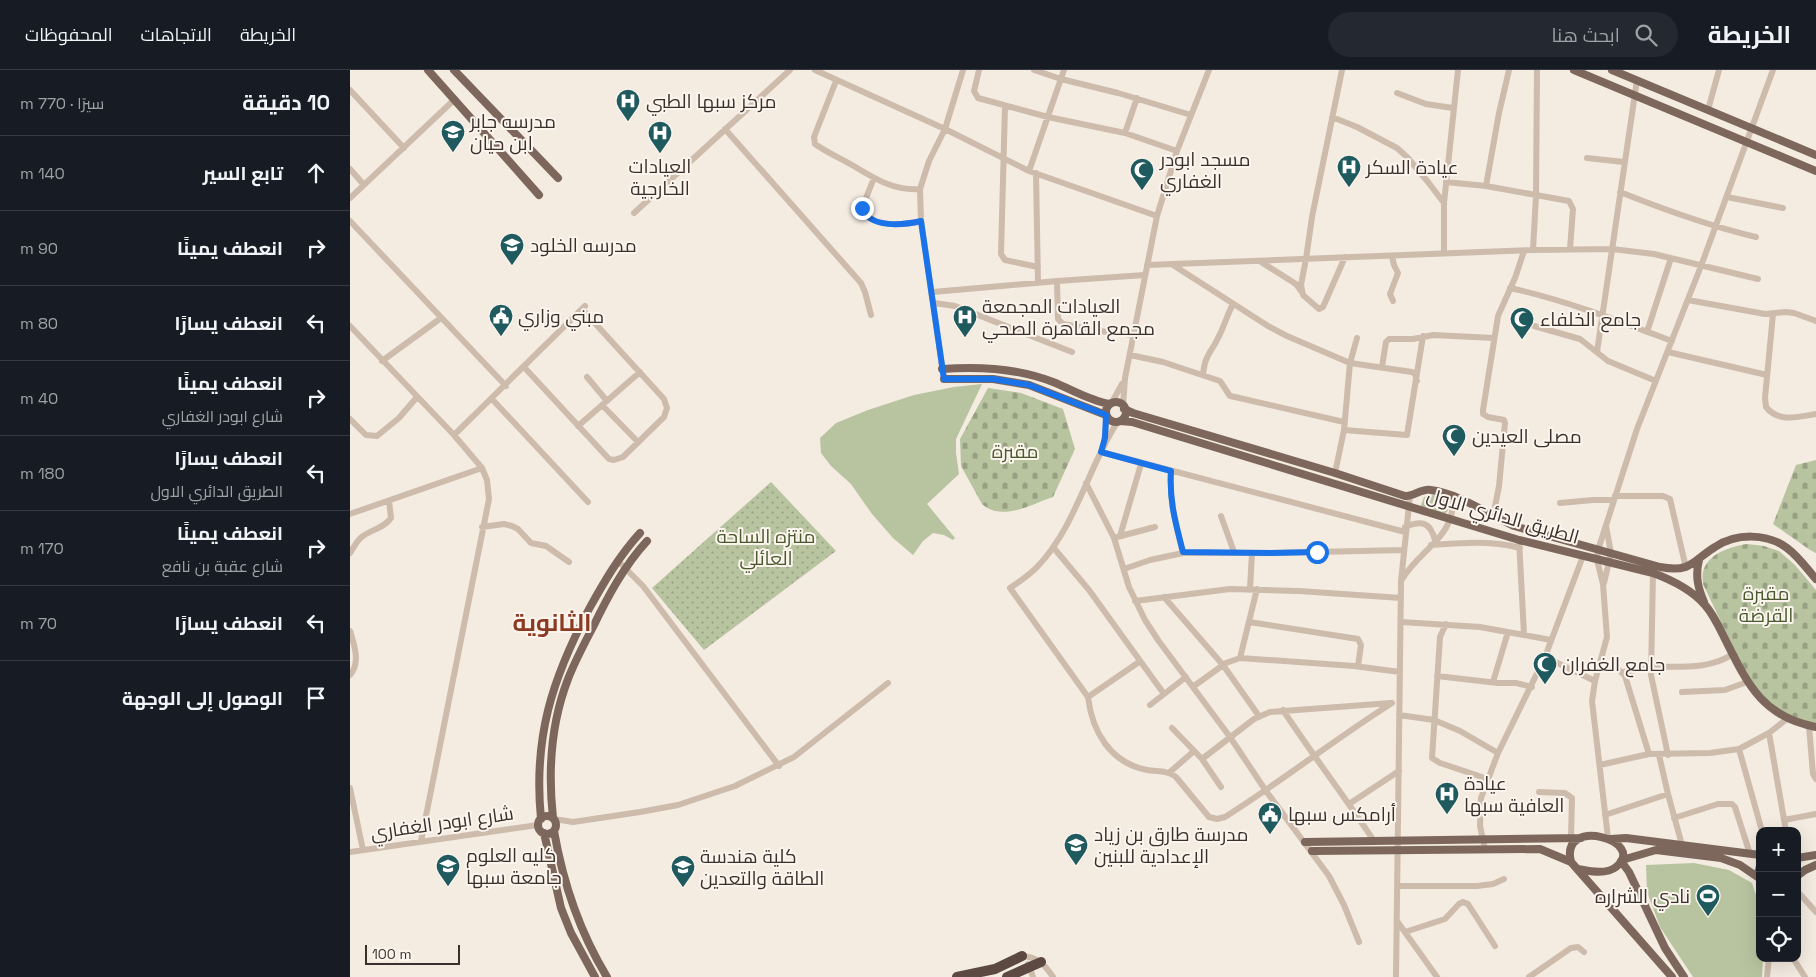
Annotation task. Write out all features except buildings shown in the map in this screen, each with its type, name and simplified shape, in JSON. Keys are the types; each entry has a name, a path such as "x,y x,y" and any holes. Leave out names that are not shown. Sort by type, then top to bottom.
{"highway":[{"path":"957,977 995,969 1026,956"},
{"path":"1007,977 1031,972 1041,962"}],"main road":[{"path":"428,70 539,195"},
{"path":"454,70 558,178"},
{"path":"1574,70 1816,170"},
{"path":"1612,70 1625,72 1637,80 1816,155"},
{"path":"1623,91 1625,72"},
{"path":"942,368 984,367 1019,372 1051,381 1098,402 1119,403 1124,408 1124,417 1119,421 1112,421 1107,416 1029,385 993,379 944,379"},
{"path":"1107,416 1107,408 1111,404"},
{"name":"الطريق الدائري الاول","path":"1124,408 1133,413 1410,496 1426,489 1454,496 1492,517 1514,526 1598,550 1660,567 1686,568"},
{"name":"الطريق الدائري الاول","path":"1119,421 1132,422 1519,540 1653,573 1680,584 1698,597 1705,605 1747,682 1767,705 1788,718 1812,727"},
{"path":"595,977 571,933 561,908 544,834 540,830 540,755 550,700 569,648 602,585 640,533"},
{"path":"1686,568 1715,546 1725,541 1758,537 1773,541 1787,548 1816,579"},
{"path":"606,977 571,902 560,865 555,830 556,824 553,819 550,771 559,709 568,680 608,595 626,567 648,540"},
{"path":"1699,560 1698,584 1705,605"},
{"path":"540,822 546,816 553,819"},
{"path":"544,834 549,834 555,830"},
{"path":"1305,842 1583,838 1600,836 1682,844 1756,855"},
{"path":"1583,838 1576,841 1571,847 1570,855 1572,862 1672,977"},
{"path":"1609,838 1617,842 1621,847 1622,861 1665,948 1684,977"},
{"path":"1312,851 1540,849 1572,862"},
{"path":"1578,869 1596,872 1605,871 1612,869 1622,861 1656,850 1721,858 1740,865 1756,877"},
{"path":"1801,857 1816,855"},
{"path":"1801,873 1816,865"}],"street":[{"path":"634,213 790,70"},
{"path":"815,70 945,129 1033,172 1157,216"},
{"path":"944,379 933,292 921,221 920,189 928,161 945,129 963,70"},
{"path":"979,70 974,91 975,96 1048,117 1125,133 1177,151"},
{"path":"1034,70 1191,115"},
{"path":"1038,282 1033,172 1048,117 1064,70"},
{"path":"1124,408 1125,378 1157,216 1177,151 1209,70"},
{"path":"1301,291 1312,217 1342,70"},
{"path":"1444,253 1444,203 1458,70"},
{"path":"1486,186 1499,113 1510,70"},
{"path":"1533,250 1536,196 1537,70"},
{"path":"1708,110 1719,70"},
{"path":"1609,838 1592,702 1594,681 1607,637 1604,584 1596,560 1598,550 1637,429 1701,266 1773,70"},
{"path":"1597,352 1633,95 1637,80"},
{"path":"836,81 813,142 874,178 896,188 920,189"},
{"path":"350,90 404,148"},
{"path":"1397,93 1426,104 1453,108"},
{"path":"1125,133 1137,98"},
{"path":"350,198 455,99"},
{"path":"1005,106 1000,254 1005,260 1038,267"},
{"path":"1332,117 1357,127 1397,148 1407,157 1444,203"},
{"path":"725,129 861,284 865,292 870,315"},
{"path":"1587,158 1624,162"},
{"path":"350,169 364,184"},
{"path":"874,178 862,208 870,218 894,225 921,221"},
{"path":"1446,182 1486,186 1536,196 1565,199 1571,204 1573,209 1570,249"},
{"path":"1620,192 1665,210 1756,237"},
{"path":"1727,197 1783,208"},
{"path":"350,221 506,386"},
{"path":"1147,265 1260,262 1444,253 1612,249 1654,254 1758,279"},
{"path":"1492,517 1499,486 1505,422 1504,420 1488,417 1484,414 1483,410 1499,311 1524,251"},
{"path":"1392,256 1393,264 1398,273 1390,294 1393,300"},
{"path":"1260,262 1289,279 1319,309 1323,307 1345,257"},
{"path":"1647,332 1671,258"},
{"path":"1173,265 1268,326 1350,363 1412,372 1417,380"},
{"path":"933,292 1038,282 1145,276"},
{"path":"1057,281 1058,319 1063,324 1133,335"},
{"path":"1510,288 1602,315 1672,342"},
{"path":"1688,300 1765,314 1794,312 1816,321"},
{"path":"934,303 955,306 1072,352"},
{"path":"1203,375 1206,356 1215,344 1234,304"},
{"path":"454,435 506,386 524,367 584,307 664,399 667,408 664,417 623,457 614,460 609,459 524,367"},
{"path":"1773,314 1765,398 1766,407 1787,418 1816,414"},
{"path":"382,361 441,318"},
{"path":"350,326 454,435 482,468 489,492 421,841"},
{"path":"1534,326 1580,339 1613,363 1656,382"},
{"path":"1382,367 1386,342 1389,339 1413,339 1423,336 1494,338"},
{"path":"1344,430 1407,435 1423,336"},
{"path":"1335,473 1344,430 1350,363 1357,338"},
{"path":"1668,352 1767,375"},
{"path":"1130,355 1163,362 1220,381 1230,396 1344,422"},
{"path":"578,426 640,372"},
{"path":"587,377 605,403 638,442"},
{"path":"1111,404 1125,378"},
{"path":"350,419 366,435 377,436 399,418 417,397"},
{"path":"492,399 588,502"},
{"path":"1102,450 1107,416"},
{"path":"1119,421 1102,450 1070,518 1053,547 1036,568 1010,588 1088,697 1094,725 1099,737 1108,748 1133,766 1146,770 1170,772 1209,817 1225,817 1266,791 1313,755 1396,702"},
{"path":"1102,450 1141,464 1405,530 1419,523 1425,524 1431,529 1433,542"},
{"path":"1117,537 1141,464"},
{"path":"350,514 389,502 482,468"},
{"path":"1171,471 1170,497 1183,552"},
{"path":"1086,483 1117,537 1124,569 1134,600 1158,640 1194,686 1266,791 1329,876 1359,942"},
{"path":"1396,977 1399,715 1396,702 1400,672 1401,581 1410,496"},
{"path":"1401,581 1408,568 1433,542 1450,520 1454,496"},
{"path":"1560,503 1664,496 1670,499 1686,568"},
{"path":"350,553 357,542 364,536 386,524 391,518 389,502"},
{"path":"1221,516 1234,552"},
{"path":"482,526 504,524 512,526 518,529 531,543 546,546 568,562"},
{"path":"1604,584 1611,553 1606,525"},
{"path":"1117,537 1155,527"},
{"path":"1519,540 1524,634"},
{"path":"1433,542 1490,542 1520,548"},
{"path":"1053,547 1089,590 1139,662 1164,694"},
{"path":"1124,569 1183,552 1404,550"},
{"path":"1250,589 1252,552"},
{"path":"1485,849 1482,840 1481,798 1498,753 1532,687 1545,657 1583,556"},
{"path":"618,561 643,586 779,766"},
{"path":"1653,573 1651,667 1668,755"},
{"path":"1134,600 1230,589 1401,598"},
{"path":"1240,658 1257,589"},
{"path":"1164,597 1223,665 1259,716"},
{"path":"1249,622 1358,640 1361,645 1358,666"},
{"path":"1401,622 1446,624 1524,634 1551,640"},
{"path":"1446,624 1440,637 1432,758 1440,763 1488,779"},
{"path":"350,631 356,659 355,670 350,674"},
{"path":"1493,682 1508,632"},
{"path":"1598,669 1618,669 1623,672 1651,667 1698,666 1718,662 1733,654"},
{"path":"1545,657 1594,681"},
{"path":"1194,686 1223,665 1240,658 1358,666 1400,672"},
{"path":"1088,697 1139,662"},
{"path":"1623,672 1649,754"},
{"path":"1438,676 1516,683 1532,687"},
{"path":"1150,704 1186,677"},
{"path":"1682,692 1725,690 1747,682"},
{"path":"555,830 573,822 678,805 735,786 794,757 888,683"},
{"path":"1202,759 1259,716 1270,712 1396,702"},
{"path":"1283,710 1374,841"},
{"path":"1399,715 1434,720 1460,731 1498,753"},
{"path":"1600,765 1649,754 1710,753 1739,748 1769,733 1788,718"},
{"path":"1812,727 1813,774 1816,779"},
{"path":"1172,728 1202,759 1221,787"},
{"path":"1769,733 1785,827"},
{"path":"1739,748 1761,827"},
{"path":"1170,772 1194,751"},
{"path":"1659,755 1682,844"},
{"path":"1349,804 1399,770"},
{"path":"350,788 363,850"},
{"path":"1539,792 1565,793 1572,798 1571,837"},
{"path":"1605,815 1668,794"},
{"path":"1674,818 1718,804 1732,804 1735,806 1750,854"},
{"path":"1784,820 1816,814"},
{"path":"553,819 573,822"},
{"name":"شارع ابودر الغفاري","path":"350,852 540,822"},
{"path":"1396,886 1477,886 1492,884 1504,879"},
{"path":"1801,898 1816,912"},
{"path":"1405,932 1445,919 1463,902 1468,904 1495,946"},
{"path":"1396,921 1437,977"},
{"path":"1529,977 1571,948 1578,946 1584,952"},
{"path":"1026,956 1041,962 1053,977"},
{"path":"1026,956 1031,972"},
{"path":"1767,977 1769,962"},
{"path":"1796,962 1805,977"}],"green space":[{"path":"982,384 956,439 959,474 927,504 955,538 953,540 944,535 933,533 923,541 913,555 893,538 872,514 851,484 831,466 821,453 820,438 836,423 868,410 914,395 954,387"},
{"name":"مقبرة","path":"988,388 1021,393 1063,409 1075,449 1053,497 1008,512 990,509 982,504 961,466 960,439"},
{"name":"مقبرة القرضة","path":"1816,460 1816,553 1773,524 1796,465"},
{"name":"منتزه الساحة العائلي","path":"771,482 836,551 704,650 652,588"},
{"path":"1431,495 1445,500 1450,508 1446,513 1437,513 1420,508 1424,497"},
{"name":"مقبرة القرضة","path":"1747,544 1764,546 1779,551 1795,565 1816,590 1816,725 1780,712 1751,685 1703,584 1703,572 1710,560 1720,552"},
{"name":"نادي الشراره","path":"1694,863 1729,870 1752,883 1756,895 1756,962 1763,962 1762,977 1693,977 1660,927 1647,892 1646,865"}],"place":[{"name":"مركز سبها الطبي","path":"628,122"},
{"name":"مدرسه جابر ابن حيان","path":"453,153"},
{"name":"العيادات الخارجية","path":"660,154"},
{"name":"عيادة السكر","path":"1349,188"},
{"name":"مسجد ابودر الغفاري","path":"1142,191"},
{"name":"مدرسه الخلود","path":"512,266"},
{"name":"مبني وزاري","path":"501,337"},
{"name":"العيادات المجمعة مجمع القاهرة الصحي","path":"965,338"},
{"name":"جامع الخلفاء","path":"1522,340"},
{"name":"مصلى العيدين","path":"1454,457"},
{"name":"جامع الغفران","path":"1545,685"},
{"name":"عيادة العافية سبها","path":"1447,815"},
{"name":"أرامكس سبها","path":"1270,835"},
{"name":"مدرسة طارق بن زياد الإعدادية للبنين","path":"1076,866"},
{"name":"كليه العلوم جامعة سبها","path":"448,887"},
{"name":"كلية هندسة الطاقة والتعدين","path":"683,888"},
{"name":"نادي الشراره","path":"1708,917"}],"district":[{"name":"الثانوية","path":"552,622"}],"route":[{"path":"862,208 863,212 870,218 894,225 921,221 933,292 944,379 993,379 1029,385 1106,415 1105,438 1101,452 1171,471 1170,497 1183,552 1317,552"}]}
